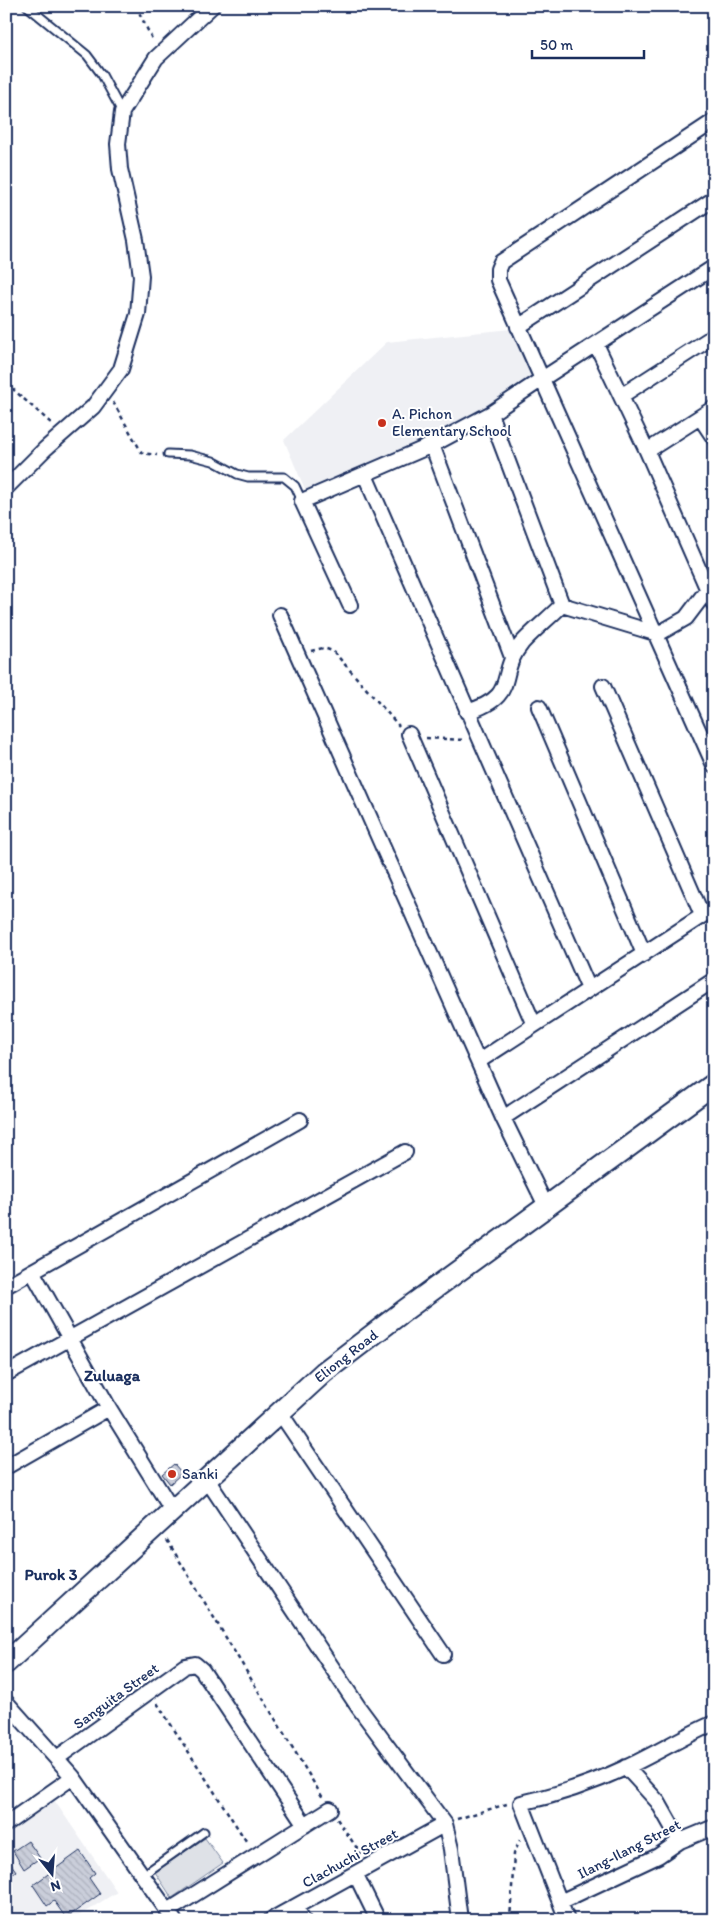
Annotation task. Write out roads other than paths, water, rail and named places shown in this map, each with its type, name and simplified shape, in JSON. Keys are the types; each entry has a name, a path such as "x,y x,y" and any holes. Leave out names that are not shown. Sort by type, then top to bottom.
{"main road":[{"name":"Eliong Road","path":"6,1663 279,1411 324,1372 546,1206 714,1084"}],"street":[{"path":"6,488 93,407 106,392 121,368 138,314 141,276 136,240 120,169 118,144 122,112 156,58 212,6"},
{"path":"714,121 501,262 498,269 498,280 518,327 658,634 714,765"},
{"path":"518,327 714,199"},
{"path":"350,606 302,501 432,445 490,414 714,267"},
{"path":"621,396 714,336"},
{"path":"596,344 710,584 714,604"},
{"path":"647,451 714,408"},
{"path":"490,414 562,605"},
{"path":"700,417 714,438"},
{"path":"432,445 512,657"},
{"path":"365,475 589,989"},
{"path":"562,605 658,634 686,618 710,584"},
{"path":"467,712 483,708 497,699 505,683 512,657 522,643 562,605"},
{"path":"280,615 503,1118 546,1206"},
{"path":"479,1061 708,912 602,686"},
{"path":"539,707 644,954"},
{"path":"409,734 534,1025"},
{"path":"503,1118 714,980"},
{"path":"6,1286 300,1120"},
{"path":"6,1374 405,1152"},
{"path":"32,1271 109,1408 172,1510"},
{"path":"6,1467 109,1408"},
{"path":"279,1411 443,1654"},
{"path":"206,1478 359,1708 445,1824 452,1857 460,1920"},
{"name":"Sanguita Street","path":"57,1758 185,1666 195,1664 202,1670 305,1825"},
{"path":"6,1702 73,1778 172,1915 256,1856 330,1809"},
{"path":"567,1920 521,1803 552,1796 626,1767 714,1723"},
{"path":"626,1767 658,1802 680,1841"},
{"path":"6,1824 73,1778"},
{"name":"Clachuchi Street","path":"271,1920 300,1913 356,1875 445,1824"},
{"name":"Ilang-Ilang Street","path":"560,1902 658,1856 680,1841 714,1827"},
{"path":"356,1875 378,1920"}],"lane":[{"path":"27,6 86,55 102,75 122,112"},
{"path":"168,454 190,455 213,461 248,477 284,477 295,486 302,501"},
{"path":"143,1875 204,1832"}],"place":[{"name":"A. Pichon Elementary School","path":"382,423"},
{"name":"Sanki","path":"172,1474"}],"district":[{"name":"Zuluaga","path":"112,1375"},
{"name":"Purok 3","path":"51,1574"}]}
